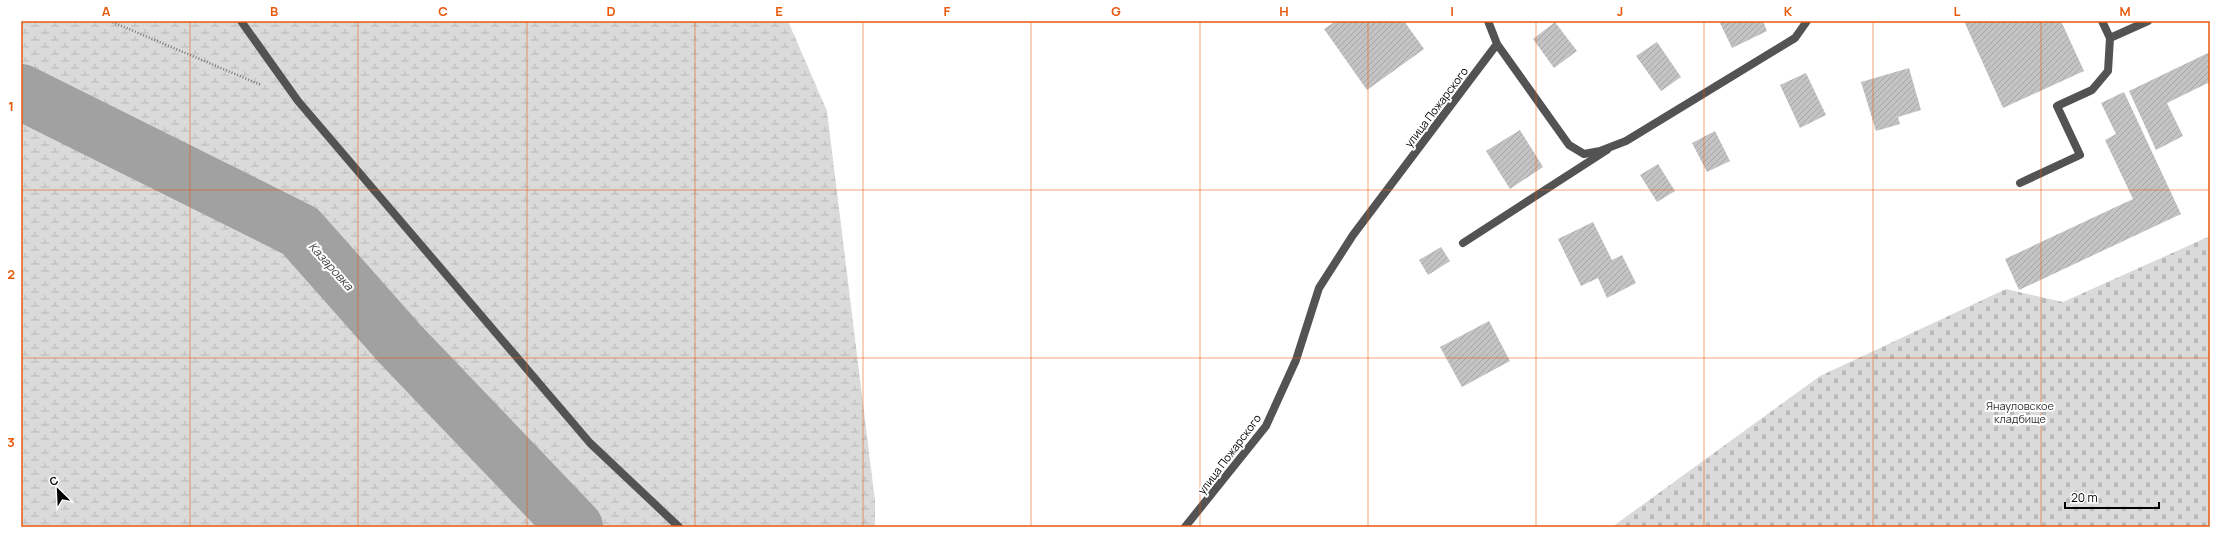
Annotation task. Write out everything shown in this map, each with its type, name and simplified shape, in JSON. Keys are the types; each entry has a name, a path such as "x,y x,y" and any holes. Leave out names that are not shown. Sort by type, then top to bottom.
{"street":[{"path":"241,21 298,101 585,437 679,527"},
{"path":"1488,21 1497,44 1569,145 1584,154 1600,151 1626,141 1795,38 1807,21"},
{"path":"2020,183 2080,155 2057,106 2092,90 2108,71 2110,38 2102,21"},
{"path":"2110,38 2148,21"},
{"name":"улица Пожарского","path":"1186,527 1266,426 1296,360 1319,288 1353,235 1497,44"},
{"path":"1463,243 1613,146"}],"path":[{"path":"110,21 262,85"}],"green space":[{"path":"21,21 788,21 827,111 875,501 875,527 21,527"},
{"name":"Янауловское кладбище","path":"2210,236 2210,527 1612,527 1820,376 2006,289 2063,302"}],"building":[{"path":"1336,21 1404,21 1424,49 1367,90 1324,29"},
{"path":"1719,21 1763,21 1767,31 1732,48"},
{"path":"1964,21 2061,21 2084,71 2003,108"},
{"path":"1555,22 1577,51 1554,68 1533,39"},
{"path":"1657,42 1681,77 1661,91 1636,56"},
{"path":"2210,52 2210,82 2167,103 2183,136 2156,150 2129,91"},
{"path":"1909,68 1921,110 1898,117 1900,124 1876,131 1861,82"},
{"path":"1806,73 1826,115 1800,128 1780,85"},
{"path":"2124,92 2181,214 2019,290 2005,259 2133,199 2105,140 2116,134 2101,103"},
{"path":"1520,130 1543,167 1510,189 1486,151"},
{"path":"1715,131 1730,161 1707,172 1692,143"},
{"path":"1658,164 1675,191 1657,202 1640,175"},
{"path":"1593,222 1612,260 1622,255 1636,283 1607,298 1598,278 1581,286 1558,239"},
{"path":"1441,247 1450,261 1428,275 1419,260"},
{"path":"1489,321 1510,361 1462,387 1440,347"}],"waterway":[{"name":"Казаровка","path":"21,92 300,231 400,344 575,527"}]}
